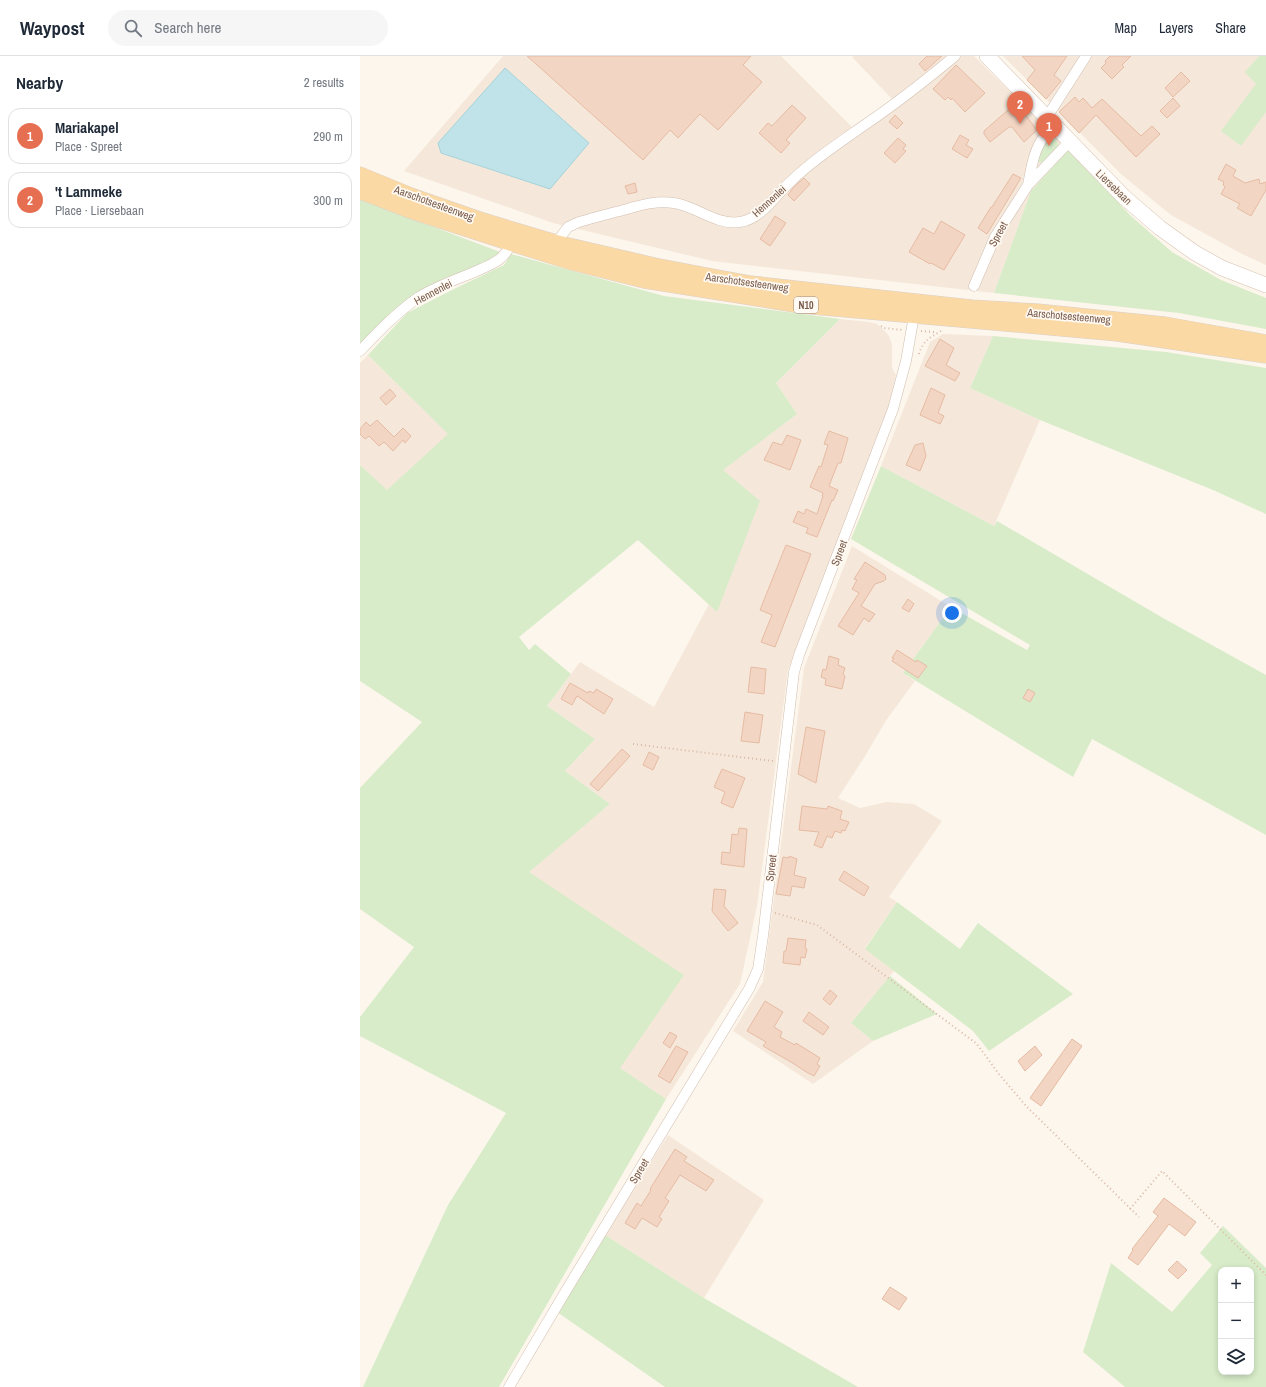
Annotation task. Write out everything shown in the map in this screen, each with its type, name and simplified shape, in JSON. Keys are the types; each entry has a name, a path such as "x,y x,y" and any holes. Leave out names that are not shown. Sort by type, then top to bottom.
{"main road":[{"name":"Aarschotsesteenweg","path":"360,176 411,196 483,221 556,243 655,266 751,284 916,308 1117,333 1266,355"},
{"name":"Aarschotsesteenweg","path":"360,191 415,212 572,262 651,281 800,305 972,308 1038,312 1165,325 1266,343"}],"street":[{"name":"Hennenlei","path":"556,243 568,227 579,222 657,202 676,203 717,219 730,222 741,222 748,220 762,210 816,159 904,97 955,56"},
{"name":"Liersebaan","path":"987,56 1047,117 1057,130 1124,197 1160,228 1195,253 1222,268 1266,285"},
{"path":"1047,117 1086,56"},
{"name":"Spreet","path":"1028,185 1032,162 1042,140 1050,133 1057,130"},
{"name":"Spreet","path":"974,286 995,237 1028,185 1063,146 1069,142"},
{"name":"Hennenlei","path":"360,351 419,297 440,286 490,265 503,257 508,252 512,243"},
{"name":"Spreet","path":"509,1387 749,990 758,969 792,689 799,655 894,410 906,361 916,308"}],"path":[{"path":"917,358 922,345 930,337 946,329"},
{"path":"633,744 784,762"},
{"path":"766,910 817,925 977,1044 998,1073 1027,1107 1139,1217"},
{"path":"1130,1208 1162,1171 1266,1275"}],"shaded area":[{"path":"503,56 781,56 853,128 893,100 852,57 974,56 1068,150 1031,191 994,293 712,261 553,223 404,171"},
{"path":"1003,56 1266,56 1266,265 1242,254 1171,215 1122,175"},
{"path":"840,319 869,322 877,324 883,329 889,336 892,344 892,368 896,375 889,406 788,670 757,906 740,984 666,1099 619,1068 529,871 610,804 565,771 595,739 547,706 580,662 654,707 709,604 717,612 722,470 797,414 776,383"},
{"path":"943,334 993,336 970,388 1040,420 994,526 881,466 930,342"},
{"path":"368,355 449,434 387,491 360,465 360,363"},
{"path":"852,546 951,607 903,673 915,681 887,719 838,798 860,808 887,802 914,804 942,821 889,897 897,902 865,948 895,970 851,1023 873,1041 813,1084 733,1031 763,982 804,668"},
{"path":"668,1135 764,1200 704,1298 605,1235"}],"green space":[{"path":"1259,56 1266,56 1266,112 1241,146 1221,131 1256,84 1245,72"},
{"path":"1056,139 1058,144 1057,149 1044,162 1038,162 1042,147 1048,142"},
{"path":"1068,150 1131,216 1172,252 1221,280 1266,298 1266,329 1179,313 994,293 1031,191"},
{"path":"360,199 500,252 485,263 452,276 414,295 391,314 360,345"},
{"path":"511,254 664,296 840,319 776,383 797,414 723,470 760,501 717,612 638,540 519,637 529,650 535,644 571,674 547,706 595,739 565,771 610,804 529,872 684,975 620,1068 666,1099 499,1387 363,1387 448,1205 506,1113 360,1036 360,1017 414,947 360,909 360,788 422,722 360,681 360,465 387,490 448,434 368,355 407,313 504,265"},
{"path":"993,336 1166,352 1266,368 1266,514 1213,490 1040,420 970,388"},
{"path":"881,466 994,526 997,521 1163,618 1266,675 1266,835 1092,739 1073,777 903,673 951,607 1027,650 1030,645 851,539"},
{"path":"897,902 960,949 978,923 1073,994 989,1051 973,1031 865,949"},
{"path":"890,976 937,1014 873,1041 851,1023"},
{"path":"1223,1226 1266,1268 1266,1387 1125,1387 1083,1352 1111,1263 1172,1312 1212,1265 1200,1253"},
{"path":"605,1235 704,1298 858,1387 665,1387 557,1312"}],"water":[{"path":"505,68 589,143 550,189 441,153 438,143"}],"building":[{"path":"527,56 751,56 743,65 762,82 718,130 700,114 678,138 670,130 643,160"},
{"path":"927,56 942,56 925,71 919,64"},
{"path":"1022,56 1067,56 1054,75 1061,81 1046,99 1027,80 1035,70"},
{"path":"1110,56 1131,56 1122,65 1124,67 1112,79 1101,68"},
{"path":"956,65 985,93 965,112 952,98 951,100 948,97 945,100 933,89"},
{"path":"1181,72 1190,81 1173,97 1165,88"},
{"path":"1075,97 1079,102 1083,98 1092,108 1102,99 1141,136 1152,126 1160,134 1136,157 1096,115 1079,133 1059,112"},
{"path":"1173,98 1180,106 1167,118 1160,111"},
{"path":"1016,103 1037,130 1024,142 1012,127 1009,127 990,142 984,134 984,131"},
{"path":"792,105 806,118 786,140 790,143 781,153 759,133 768,123 772,126"},
{"path":"895,115 903,123 897,129 889,122"},
{"path":"960,135 969,140 966,145 973,149 967,158 952,149"},
{"path":"898,138 906,145 903,149 906,151 895,163 884,153"},
{"path":"1226,164 1236,170 1233,176 1245,183 1259,179 1260,184 1266,182 1266,190 1251,216 1237,208 1240,204 1221,194 1225,187 1223,185 1224,182 1218,179"},
{"path":"1013,174 1021,178 987,234 978,228"},
{"path":"804,178 810,184 794,201 788,195"},
{"path":"635,183 637,192 628,194 625,186"},
{"path":"775,216 786,223 770,246 760,239"},
{"path":"941,221 965,235 944,270 909,252 923,228 934,234"},
{"path":"940,339 954,348 946,365 960,373 955,381 925,366"},
{"path":"931,388 945,395 938,413 944,416 940,424 920,415"},
{"path":"390,389 396,396 386,405 380,398"},
{"path":"377,420 394,437 403,428 411,436 405,443 403,440 393,451 384,442 379,446 369,436 365,439 360,434 360,429 366,422 370,426"},
{"path":"829,431 848,438 841,463 838,463 829,486 838,490 833,501 832,500 817,537 806,533 808,528 793,522 798,511 804,514 806,509 817,514 823,493 810,487 819,466 821,467 828,445 824,444"},
{"path":"787,435 801,440 790,470 764,460 773,442 782,445"},
{"path":"923,443 926,456 920,471 906,465 915,445"},
{"path":"786,545 811,554 775,647 761,642 772,615 760,610"},
{"path":"865,562 885,575 886,579 875,584 861,606 875,614 869,622 864,618 853,635 838,626 859,593 852,589 857,580 854,579"},
{"path":"908,599 914,604 909,612 902,608"},
{"path":"897,650 916,662 917,660 927,666 918,678 892,661 894,658 892,658"},
{"path":"829,656 839,659 838,665 845,668 842,689 825,685 826,679 821,677 823,669 826,670"},
{"path":"751,667 766,669 764,694 748,692"},
{"path":"570,683 588,693 589,691 594,693 596,689 613,699 604,714 577,696 572,705 561,699"},
{"path":"1028,689 1035,693 1030,702 1023,698"},
{"path":"745,712 763,715 759,743 741,741"},
{"path":"806,727 825,731 816,783 798,774"},
{"path":"622,749 630,756 598,791 590,784"},
{"path":"649,752 659,757 653,770 643,765"},
{"path":"722,769 745,778 733,808 721,803 725,792 714,787"},
{"path":"802,806 827,809 828,806 842,811 840,819 849,822 845,831 842,830 841,833 835,831 832,838 827,836 822,848 814,845 819,832 799,830"},
{"path":"739,828 747,829 744,867 721,864 722,852 730,853 732,834 738,835"},
{"path":"789,856 797,859 794,875 806,878 804,888 792,886 790,896 776,894 783,857 789,858"},
{"path":"844,871 869,887 864,896 839,880"},
{"path":"714,889 726,890 724,906 738,923 728,931 712,911"},
{"path":"788,938 806,940 805,948 807,949 805,958 801,957 800,965 783,963 784,951 786,951"},
{"path":"830,990 837,996 830,1005 823,999"},
{"path":"765,1001 783,1012 774,1027 782,1032 780,1037 795,1045 796,1043 820,1058 817,1064 820,1066 814,1076 763,1046 766,1042 747,1031"},
{"path":"809,1012 829,1027 823,1035 803,1021"},
{"path":"670,1032 677,1036 670,1048 663,1043"},
{"path":"1072,1039 1082,1046 1041,1106 1030,1098"},
{"path":"676,1046 688,1052 670,1083 658,1076"},
{"path":"1035,1046 1042,1055 1025,1071 1018,1061"},
{"path":"675,1149 687,1157 684,1161 714,1180 706,1191 680,1175 665,1198 669,1201 659,1217 662,1219 657,1227 642,1218 635,1229 625,1223 637,1203 641,1206"},
{"path":"1164,1198 1196,1222 1185,1236 1169,1224 1138,1265 1128,1258 1133,1250 1132,1249 1158,1216 1153,1212"},
{"path":"1177,1261 1187,1270 1178,1279 1168,1270"},
{"path":"890,1287 907,1298 899,1310 882,1299"}],"place":[{"name":"'t Lammeke","path":"1020,124"},
{"name":"Mariakapel","path":"1049,146"}]}
